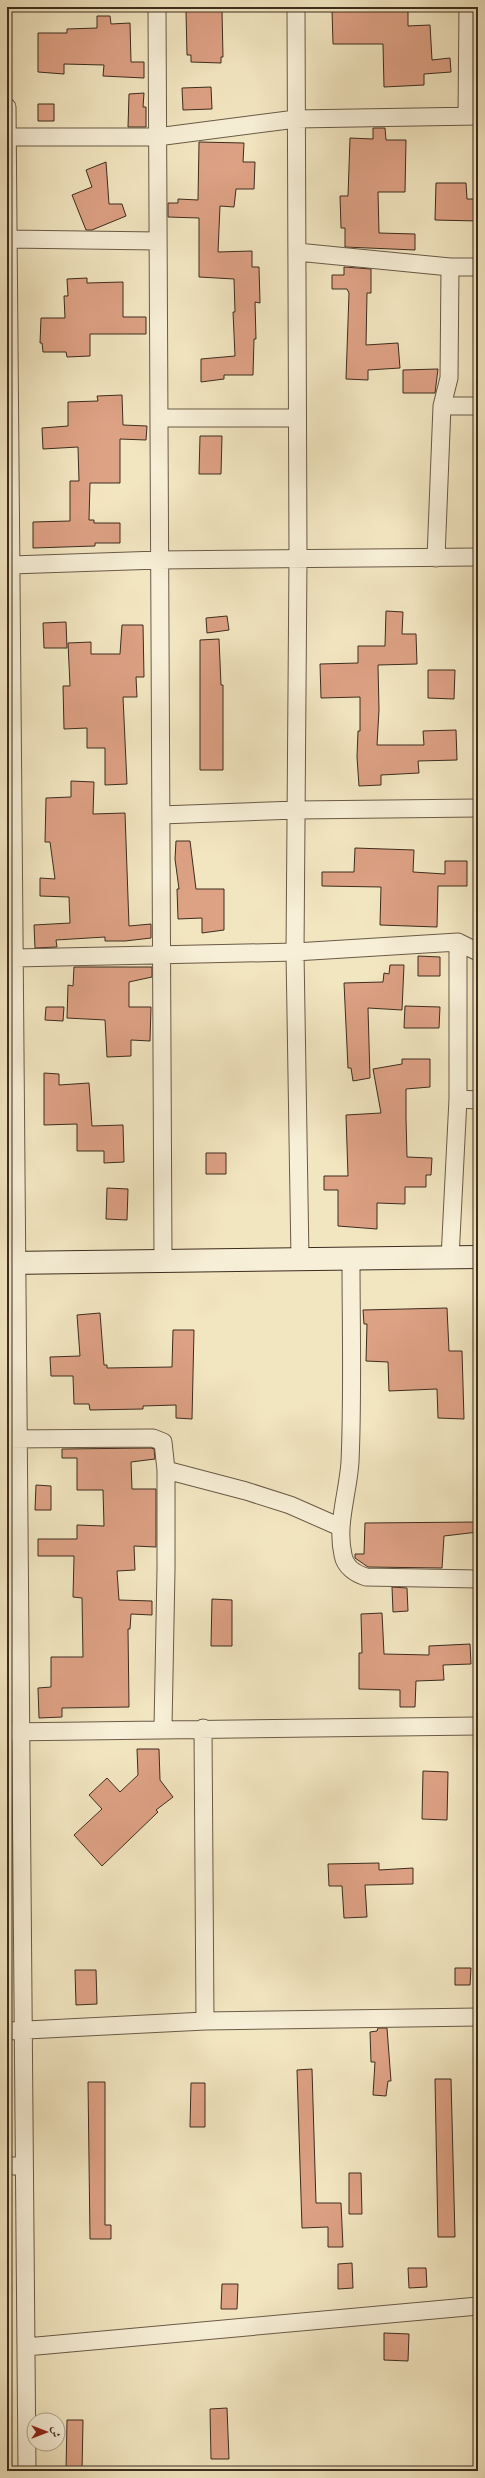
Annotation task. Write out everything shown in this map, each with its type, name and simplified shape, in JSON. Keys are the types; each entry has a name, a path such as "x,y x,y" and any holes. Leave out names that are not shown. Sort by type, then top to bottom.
{"street":[{"path":"156,7 163,1261"},
{"path":"296,7 298,559 295,952 300,1259"},
{"path":"8,137 157,137 296,119 472,116 468,7"},
{"path":"7,107 10,818 15,958 12,1263 15,2031 24,2166 27,2471"},
{"path":"8,239 158,241"},
{"path":"297,252 450,267 478,267"},
{"path":"436,558 442,406 449,378 450,267"},
{"path":"442,406 478,406"},
{"path":"159,418 297,418"},
{"path":"10,565 159,560 478,557"},
{"path":"161,815 297,810 478,808"},
{"path":"15,958 295,952 458,942 478,952"},
{"path":"450,1258 458,1099 458,942"},
{"path":"458,1099 478,1100"},
{"path":"12,1263 478,1257"},
{"path":"351,1259 351,1433 349,1482 340,1527 343,1557 356,1574 379,1578 478,1579"},
{"path":"13,1439 158,1439 164,1445 166,1470 163,1728"},
{"path":"166,1470 282,1502 340,1527"},
{"path":"14,1732 163,1728 478,1726"},
{"path":"203,1728 205,2021"},
{"path":"15,2031 205,2021 478,2017"},
{"path":"7,2166 24,2166"},
{"path":"26,2347 478,2306"}],"building":[{"path":"332,9 408,9 408,26 430,25 432,60 450,58 451,72 424,74 424,85 384,87 383,44 333,44"},
{"path":"186,11 222,11 223,57 221,57 221,63 191,62 191,55 187,55"},
{"path":"97,16 110,16 111,24 130,23 131,62 144,62 144,78 103,76 104,65 64,64 64,74 38,72 38,33 67,33 67,29 97,28"},
{"path":"211,87 212,109 183,110 182,88"},
{"path":"144,93 143,107 146,107 146,127 128,127 129,94"},
{"path":"38,104 54,104 54,121 38,121"},
{"path":"373,128 385,128 386,140 406,140 405,192 378,192 379,233 415,234 415,250 345,247 345,228 341,228 340,196 348,196 350,138 373,139"},
{"path":"199,142 244,143 243,162 255,162 254,189 236,189 234,207 220,206 218,252 252,251 252,267 259,267 260,303 255,302 256,339 254,339 253,375 224,375 224,379 201,382 201,359 235,356 233,312 235,312 234,279 199,277 199,218 168,217 168,203 178,203 178,199 198,200"},
{"path":"106,162 109,204 122,204 126,216 92,230 86,230 72,195 92,187 86,170"},
{"path":"436,183 466,183 467,199 478,199 478,221 435,220"},
{"path":"344,267 371,269 371,293 367,293 366,345 398,343 400,368 368,370 368,380 346,379 349,293 347,289 332,289 332,275 344,275"},
{"path":"87,278 87,283 123,282 123,317 146,317 146,334 90,334 90,356 67,357 66,352 43,352 42,343 40,343 41,318 65,318 64,296 68,296 67,279"},
{"path":"438,369 435,393 403,393 403,370"},
{"path":"122,395 123,425 147,426 146,440 120,439 120,483 90,483 89,520 94,520 94,523 120,523 120,543 95,543 95,546 33,548 33,522 70,521 70,481 79,481 78,447 43,449 42,428 68,426 68,402 98,401 97,396"},
{"path":"200,436 222,436 221,474 199,474"},
{"path":"386,611 403,612 402,634 416,634 417,664 378,665 379,710 377,745 424,745 423,731 456,730 457,760 418,761 419,773 381,775 381,785 359,786 357,757 358,731 360,731 360,697 321,698 320,664 358,663 358,646 385,646"},
{"path":"227,616 229,630 207,633 206,618"},
{"path":"66,622 67,648 44,648 43,623"},
{"path":"122,625 143,625 144,677 136,677 137,697 123,697 127,784 105,785 105,748 87,748 87,728 64,729 63,686 70,686 68,643 91,642 91,654 120,654"},
{"path":"219,639 221,685 223,685 223,770 200,770 200,640"},
{"path":"428,670 455,670 454,699 428,698"},
{"path":"71,781 94,782 93,814 125,813 129,926 151,924 151,938 125,941 105,941 105,937 56,940 57,947 35,948 34,925 70,923 69,897 40,896 40,878 55,879 50,842 45,842 46,798 71,797"},
{"path":"176,841 190,841 196,889 224,889 224,930 202,933 202,918 178,919 177,889 179,889 175,859"},
{"path":"355,848 414,850 413,872 445,874 445,861 467,861 467,886 438,886 437,927 380,925 381,887 322,886 322,872 354,872"},
{"path":"418,956 440,957 440,976 418,976"},
{"path":"390,965 404,965 402,1010 368,1008 370,1078 353,1081 351,1068 348,1068 344,983 383,982 384,973 389,974"},
{"path":"74,967 152,967 152,977 129,982 129,1007 151,1007 150,1041 131,1040 131,1056 107,1057 105,1020 67,1018 68,985 73,986"},
{"path":"405,1006 440,1007 439,1028 404,1028"},
{"path":"46,1007 64,1007 63,1021 45,1020"},
{"path":"402,1059 430,1059 430,1087 406,1089 406,1118 407,1157 432,1158 431,1175 426,1175 426,1187 405,1187 405,1204 377,1203 377,1229 338,1226 338,1190 324,1190 324,1176 348,1176 346,1115 381,1113 373,1069 402,1064"},
{"path":"44,1073 59,1074 59,1085 89,1083 92,1126 123,1125 124,1162 104,1163 104,1151 77,1151 77,1124 44,1125"},
{"path":"206,1153 226,1153 226,1174 206,1174"},
{"path":"107,1188 128,1189 127,1220 106,1219"},
{"path":"447,1308 449,1351 462,1351 464,1419 438,1418 437,1389 389,1391 388,1362 366,1361 367,1324 364,1324 363,1310"},
{"path":"100,1313 104,1365 107,1365 107,1368 172,1367 173,1330 194,1330 192,1419 176,1418 176,1405 143,1406 143,1409 90,1410 89,1404 74,1404 73,1376 51,1376 50,1357 80,1356 77,1315"},
{"path":"62,1449 154,1449 155,1459 131,1462 132,1489 156,1489 156,1547 134,1546 135,1570 117,1571 119,1600 152,1601 152,1615 131,1614 130,1629 128,1629 129,1707 62,1708 62,1717 39,1718 38,1688 51,1687 51,1657 83,1657 82,1598 73,1597 74,1556 38,1556 38,1539 77,1539 77,1525 104,1526 103,1490 77,1490 77,1458 62,1458"},
{"path":"36,1485 51,1486 51,1510 35,1510"},
{"path":"478,1522 478,1532 444,1536 442,1568 368,1567 355,1558 355,1554 364,1554 365,1523"},
{"path":"392,1587 407,1588 408,1611 393,1612"},
{"path":"212,1599 232,1600 232,1646 211,1646"},
{"path":"382,1613 384,1654 429,1655 429,1646 470,1644 471,1664 443,1665 444,1680 416,1681 415,1707 400,1707 400,1690 359,1689 359,1653 362,1653 361,1614"},
{"path":"137,1749 159,1749 160,1780 173,1797 156,1810 158,1812 102,1866 74,1835 102,1809 89,1795 107,1778 120,1792 138,1775"},
{"path":"423,1771 448,1772 447,1820 422,1819"},
{"path":"379,1863 379,1870 413,1868 413,1884 365,1885 367,1917 344,1918 342,1886 329,1886 328,1864"},
{"path":"455,1968 471,1968 470,1985 455,1985"},
{"path":"75,1970 96,1970 97,2004 76,2005"},
{"path":"378,2028 387,2028 391,2081 388,2081 386,2096 373,2095 375,2062 371,2062 370,2032 377,2031"},
{"path":"312,2069 316,2203 341,2203 343,2247 328,2247 328,2227 302,2228 297,2070"},
{"path":"435,2079 451,2079 455,2237 438,2237"},
{"path":"88,2082 105,2082 105,2225 111,2225 111,2239 90,2239"},
{"path":"191,2083 205,2083 205,2127 190,2127"},
{"path":"349,2173 361,2173 362,2214 349,2214"},
{"path":"352,2263 353,2288 338,2289 338,2264"},
{"path":"408,2268 426,2268 427,2287 409,2288"},
{"path":"222,2284 238,2284 237,2309 221,2309"},
{"path":"384,2333 409,2334 408,2361 384,2360"},
{"path":"227,2408 229,2459 211,2459 210,2409"},
{"path":"67,2420 83,2420 82,2471 66,2471"}]}
